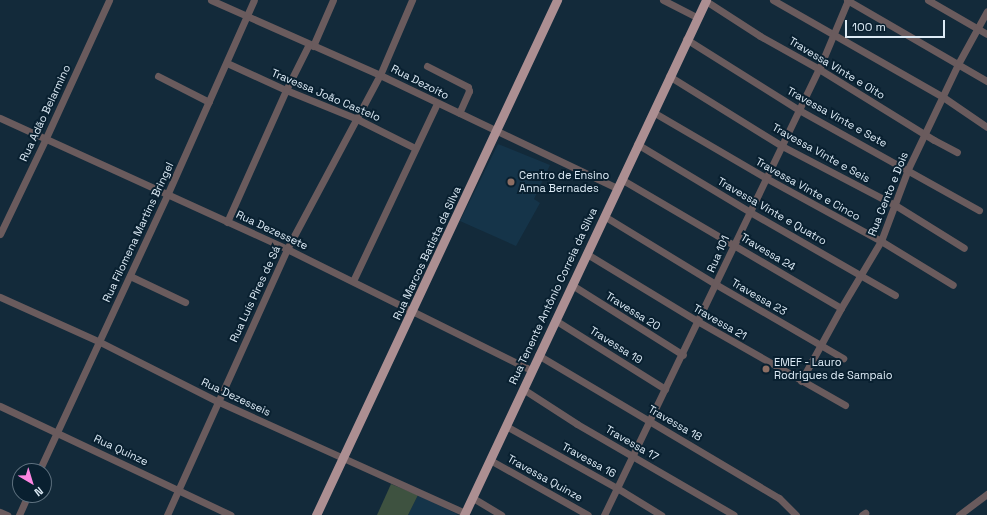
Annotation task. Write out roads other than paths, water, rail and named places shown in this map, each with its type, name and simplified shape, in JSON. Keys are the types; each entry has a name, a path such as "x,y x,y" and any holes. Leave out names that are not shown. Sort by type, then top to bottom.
{"main road":[{"name":"Rua Marcos Batista da Silva","path":"316,515 558,0"},
{"name":"Rua Tenente Antônio Correia da Silva","path":"464,514 473,498 531,370 587,254 686,39 706,1"}],"street":[{"name":"Rua Adão Belarmino","path":"0,234 109,0"},
{"name":"Rua Dezoito","path":"211,0 380,74 436,103 617,188"},
{"name":"Rua Filomena Martins Bringel","path":"43,463 168,194 254,0"},
{"path":"227,222 286,90 311,45 333,0"},
{"name":"Rua Luís Pires de Sá","path":"167,515 217,401 287,249 380,74 412,0"},
{"path":"663,0 697,17"},
{"path":"773,0 943,97 987,127"},
{"path":"848,0 987,81"},
{"name":"Rua 101","path":"604,515 632,455 650,422 665,388 699,322 734,244 819,69 848,0"},
{"path":"928,0 987,34"},
{"name":"Travessa Vinte e Oito","path":"706,1 760,36 819,69 957,152"},
{"name":"Rua Cento e Dois","path":"800,381 881,241 908,169 958,64 987,11"},
{"name":"Travessa Vinte e Sete","path":"686,39 799,110 980,210"},
{"name":"Travessa João Castelo","path":"227,63 286,90 357,119 415,148"},
{"path":"427,66 468,87 469,91 459,113"},
{"path":"158,76 209,102"},
{"name":"Travessa Vinte e Seis","path":"669,76 782,146 895,205 964,248"},
{"path":"353,281 436,103"},
{"name":"Travessa Vinte e Cinco","path":"653,112 766,178 881,241 953,285"},
{"name":"Rua Dezessete","path":"0,118 45,140 168,194 287,249 531,370"},
{"name":"Travessa Vinte e Quatro","path":"637,144 750,212 861,274 895,295"},
{"name":"Travessa 24","path":"621,179 841,308"},
{"name":"Travessa 23","path":"604,216 820,346 843,358"},
{"name":"Travessa 21","path":"587,254 800,381 846,405"},
{"path":"130,276 185,302"},
{"name":"Travessa 20","path":"572,285 682,355"},
{"name":"Rua Dezesseis","path":"0,297 100,342 217,401 464,514"},
{"name":"Travessa 19","path":"556,320 665,388"},
{"name":"Travessa 18","path":"538,355 779,498 796,515"},
{"name":"Travessa 17","path":"523,389 576,424 733,514"},
{"name":"Rua Quinze","path":"0,406 231,515"},
{"name":"Travessa 16","path":"506,426 617,488 661,515"},
{"name":"Travessa Quinze","path":"490,460 588,515"},
{"path":"959,515 987,494"},
{"path":"473,498 501,515"},
{"path":"19,515 24,503"},
{"path":"0,512 7,515"}],"place":[{"name":"Centro de Ensino Anna Bernades","path":"511,182"},
{"name":"EMEF - Lauro Rodrigues de Sampaio","path":"766,369"}]}
